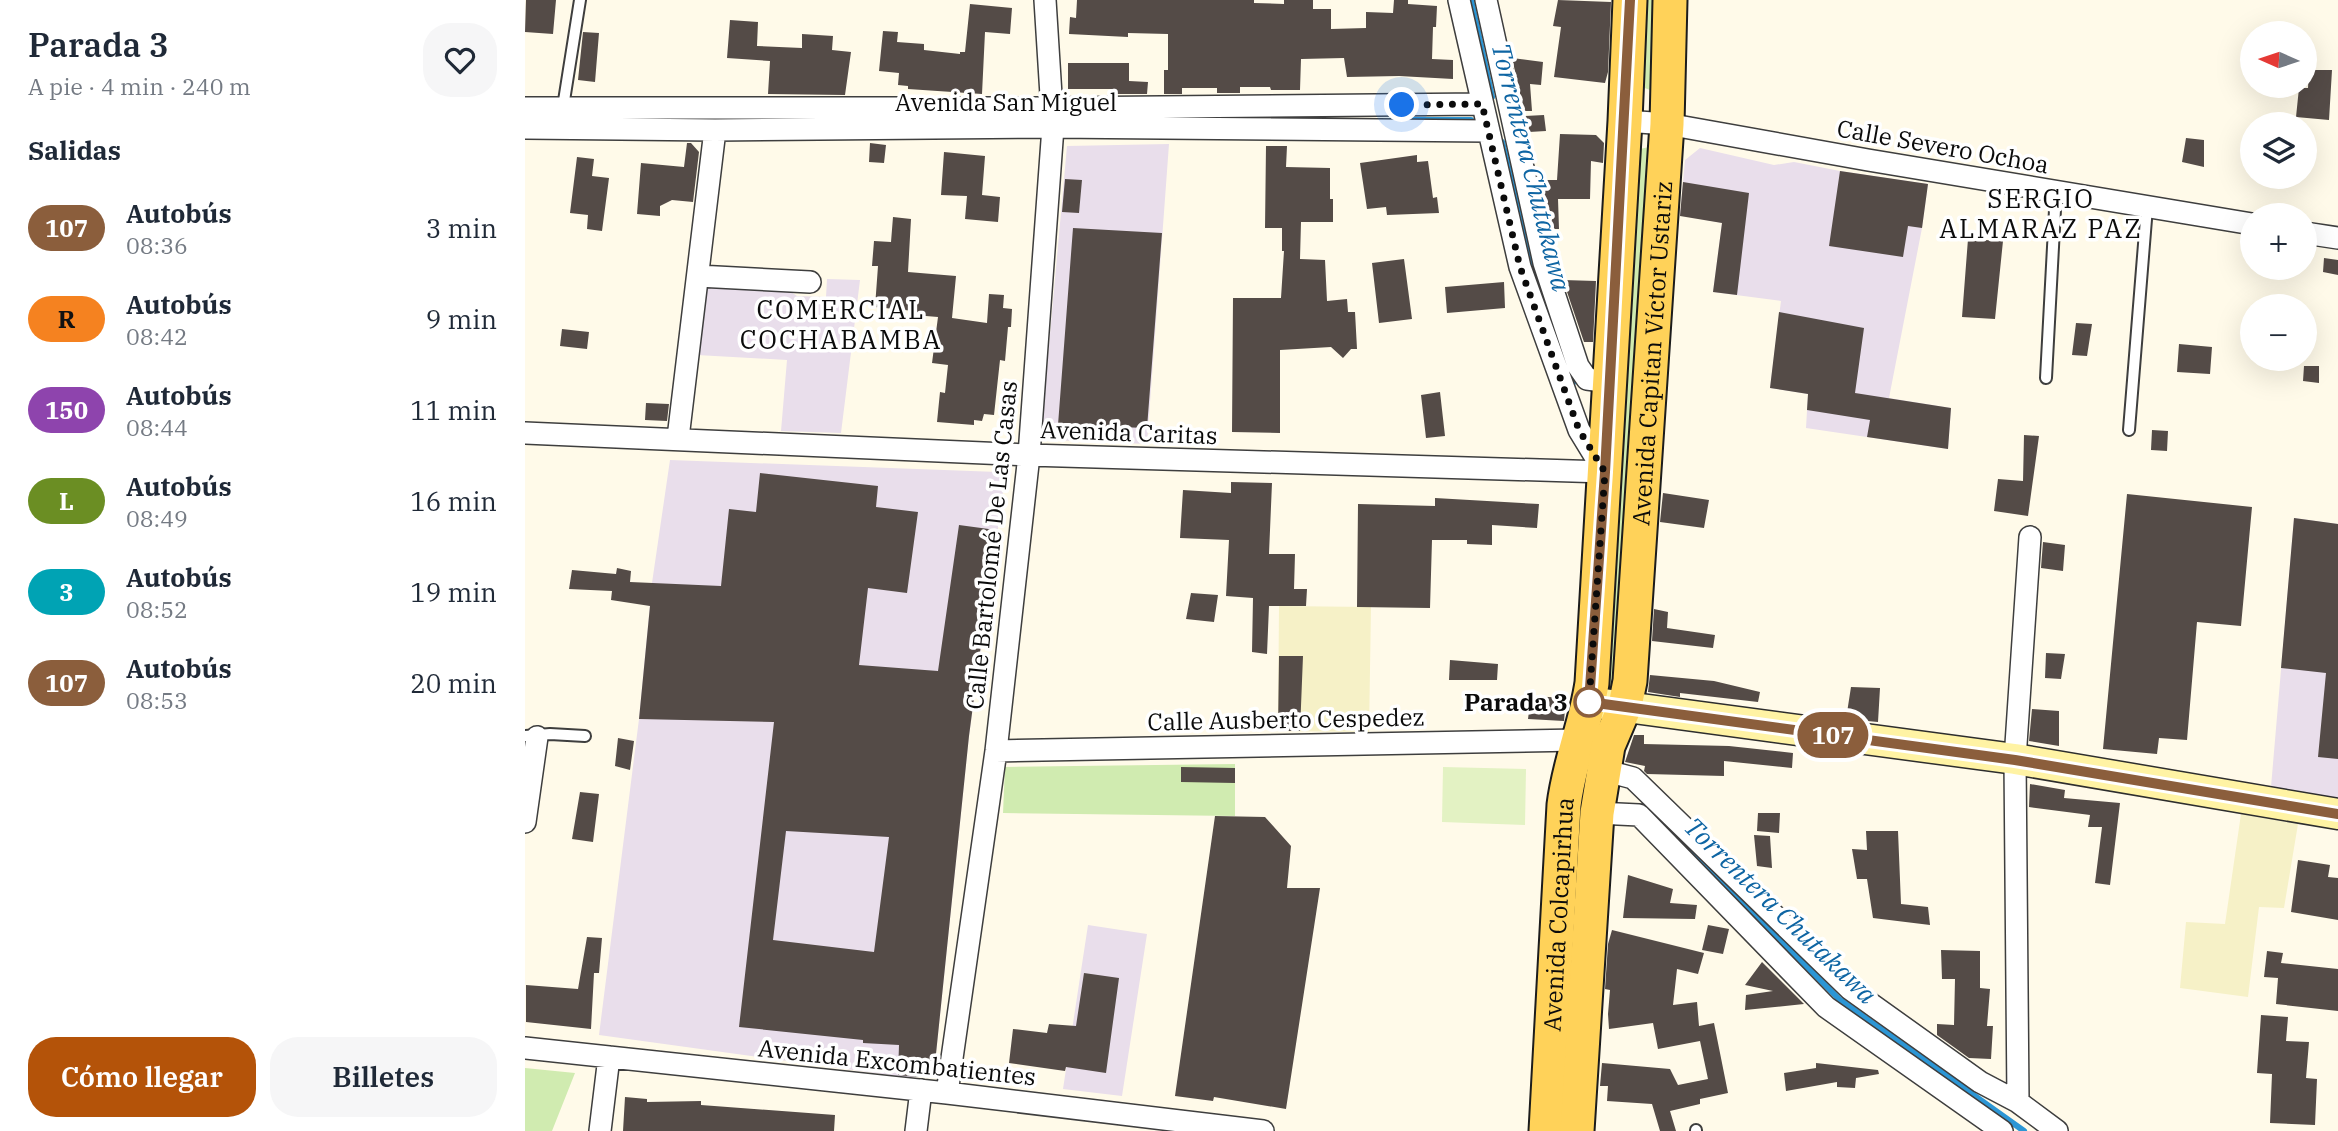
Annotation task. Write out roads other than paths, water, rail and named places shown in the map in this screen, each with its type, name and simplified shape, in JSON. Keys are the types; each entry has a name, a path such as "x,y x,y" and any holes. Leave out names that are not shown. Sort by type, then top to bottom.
{"main road":[{"name":"Avenida Capitan Víctor Ustariz","path":"1589,702 1605,472 1630,0"},
{"name":"Avenida Capitan Víctor Ustariz","path":"1625,706 1631,667 1667,124 1671,0"},
{"name":"Avenida Colcapirhua","path":"1546,1131 1564,805 1570,769 1589,702"},
{"name":"Avenida Colcapirhua","path":"1577,1131 1597,813 1610,740 1625,706"}],"street":[{"name":"Calle Bartolomé De Las Casas","path":"947,1093 996,751 1029,456 1053,118 1045,0"},
{"path":"1459,0 1520,267 1579,430 1605,472"},
{"path":"1486,0 1548,275 1579,366 1587,379 1610,382"},
{"name":"Avenida San Miguel","path":"525,128 715,130 1482,104"},
{"name":"Avenida San Miguel","path":"525,108 1053,118 1487,131"},
{"name":"Calle Severo Ochoa","path":"1625,121 1667,124 2240,222"},
{"path":"678,438 715,130"},
{"path":"2317,235 2338,238"},
{"path":"698,276 810,282"},
{"name":"Avenida Caritas","path":"525,433 1029,456 1605,472"},
{"path":"2018,1102 2015,760 2030,537"},
{"path":"1589,702 2015,760 2338,814"},
{"path":"525,822 531,736"},
{"name":"Calle Ausberto Cespedez","path":"996,751 1578,740"},
{"path":"1603,770 1633,778 1850,989 1980,1082 2018,1102 2057,1131"},
{"path":"1597,813 1639,815 1826,1007 2002,1131"},
{"name":"Avenida Excombatientes","path":"525,1048 921,1090 1263,1131"},
{"path":"600,1131 609,1057"},
{"path":"916,1131 921,1090"}],"lane":[{"path":"563,107 580,0"},
{"path":"2046,379 2056,191"},
{"path":"2129,430 2147,207"},
{"path":"531,736 585,736"}],"waterway":[{"name":"Torrentera Chutakawa","path":"1471,0 1492,97"},
{"path":"1392,120 1471,120"},
{"name":"Torrentera Chutakawa","path":"1502,142 1533,268 1554,327"},
{"name":"Torrentera Chutakawa","path":"1570,370 1574,382"},
{"name":"Torrentera Chutakawa","path":"1652,811 1840,1000 2024,1131"}],"place":[{"name":"Parada 3","path":"1589,702"}],"district":[{"name":"SERGIO ALMARAZ PAZ","path":"2041,213"},
{"name":"COMERCIAL COCHABAMBA","path":"841,324"}]}
